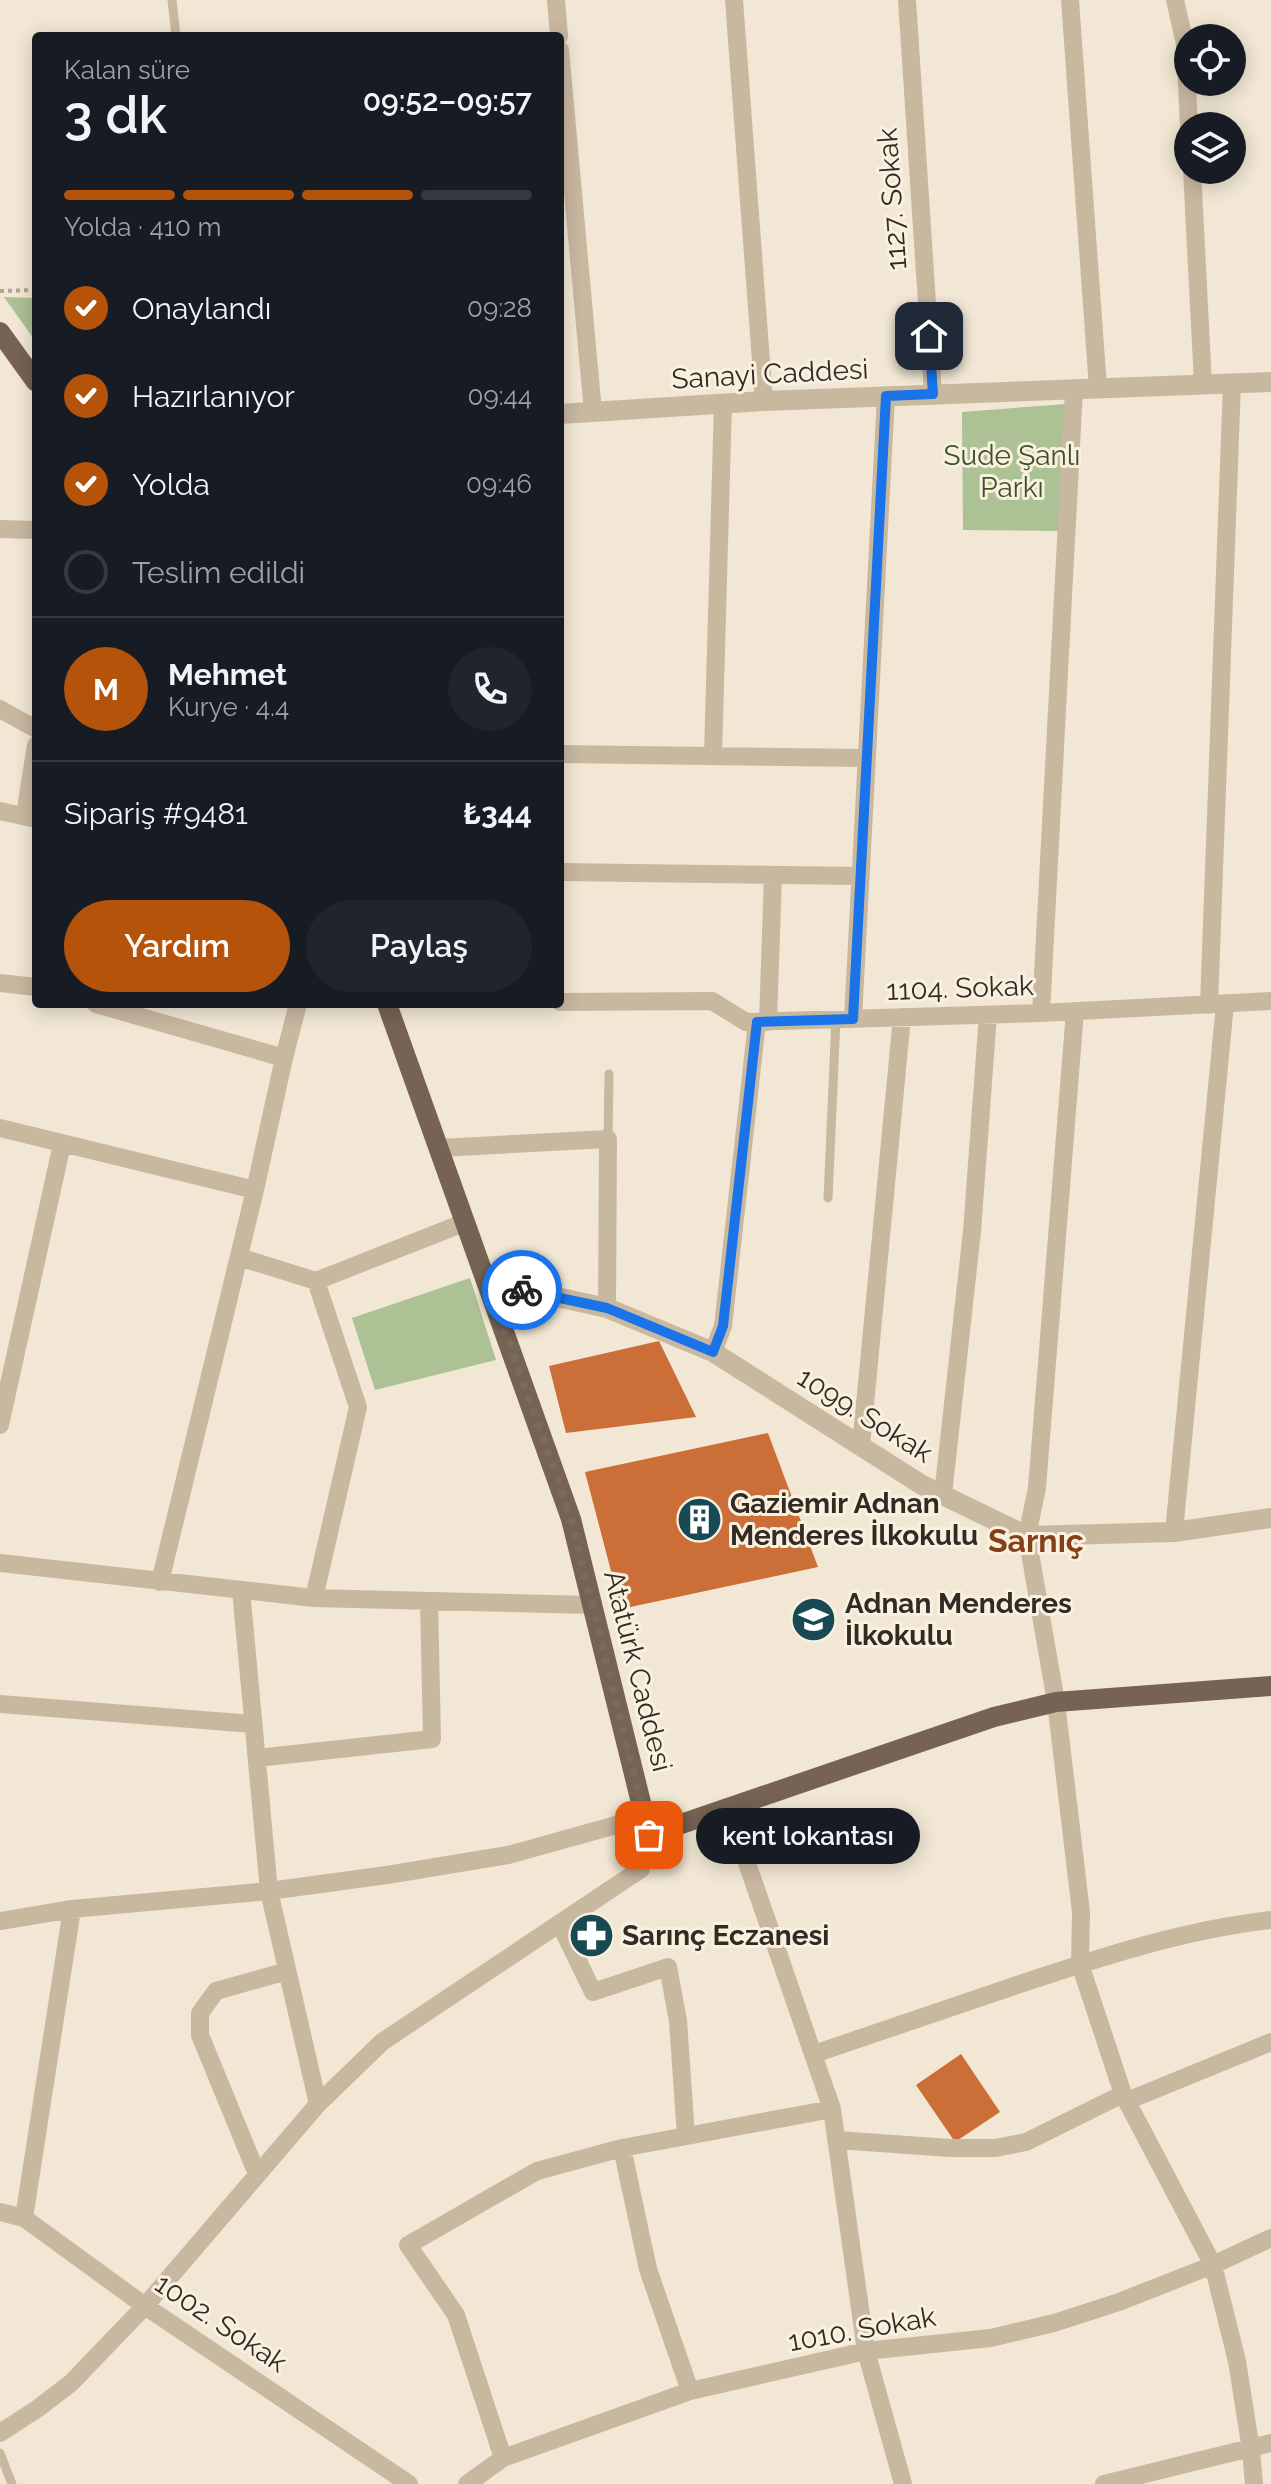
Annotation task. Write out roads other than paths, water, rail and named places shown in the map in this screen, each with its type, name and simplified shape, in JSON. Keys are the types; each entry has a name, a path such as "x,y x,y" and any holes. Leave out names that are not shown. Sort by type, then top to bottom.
{"main road":[{"path":"0,332 32,376"},
{"name":"Atatürk Caddesi","path":"388,1008 571,1519 647,1826"},
{"path":"647,1826 728,1808 994,1717 1056,1702 1271,1686"}],"street":[{"path":"556,0 559,32"},
{"path":"734,0 764,401"},
{"name":"1127. Sokak","path":"907,0 933,394"},
{"path":"1070,0 1098,388"},
{"path":"1175,0 1185,44 1188,112"},
{"path":"564,94 593,412"},
{"path":"1193,184 1203,384"},
{"name":"Sanayi Caddesi","path":"564,414 764,401 1271,382"},
{"path":"1174,1532 1217,1004 1232,383"},
{"path":"1041,1013 1074,389"},
{"path":"844,1019 861,876 886,396"},
{"path":"713,756 723,403"},
{"path":"0,529 32,530"},
{"path":"0,709 32,727"},
{"path":"564,754 867,758"},
{"path":"0,811 30,817 32,794"},
{"path":"564,872 861,876"},
{"path":"713,1352 723,1326 762,1022 773,875"},
{"path":"0,983 32,987"},
{"name":"1104. Sokak","path":"564,1002 712,1001 746,1022 762,1022 1041,1013 1271,1001"},
{"path":"110,1008 284,1058"},
{"path":"160,1582 297,1008"},
{"path":"1075,1011 1037,1488 1027,1536 1056,1702 1081,1912 1080,1964 1125,2097 1213,2265 1237,2361 1254,2484"},
{"path":"943,1495 972,1231 988,1015"},
{"path":"861,1446 902,1017"},
{"path":"0,1128 255,1190"},
{"path":"439,1148 608,1139 607,1308"},
{"path":"0,1425 62,1144"},
{"path":"239,1257 316,1281 466,1222"},
{"path":"314,1598 358,1407 316,1281"},
{"name":"1099. Sokak","path":"488,1282 607,1308 713,1352 922,1485 1027,1536 1174,1532 1271,1518"},
{"path":"0,1563 314,1598 592,1605"},
{"path":"241,1590 269,1891 318,2104"},
{"path":"257,1758 432,1739 429,1601"},
{"path":"0,1704 253,1724"},
{"path":"728,1808 832,2109 866,2351 903,2484"},
{"path":"0,1921 72,1909 269,1891 508,1855 647,1826 641,1869 382,2042 318,2104 145,2306 71,2383 0,2433"},
{"path":"24,2218 72,1909"},
{"path":"814,2054 1161,1939 1227,1925 1271,1920"},
{"path":"560,1924 593,1992 668,1967 678,2021 686,2136"},
{"path":"257,2174 200,2035 200,2013 216,1991 287,1971"},
{"path":"837,2140 950,2148 995,2148 1026,2142 1125,2097 1271,2042"},
{"path":"503,2458 456,2315 408,2245 537,2171 622,2148 832,2109"},
{"path":"622,2148 648,2269 690,2391"},
{"name":"1002. Sokak","path":"0,2212 24,2218 145,2306 409,2484"},
{"name":"1010. Sokak","path":"467,2484 503,2458 690,2391 866,2351 991,2338 1054,2323 1119,2302 1271,2238"},
{"path":"1112,2483 1271,2443"}],"lane":[{"path":"172,0 176,32"},
{"path":"828,1198 844,1019"},
{"path":"608,1139 609,1074"},
{"path":"0,2453 12,2484"}],"place":[{"name":"Gaziemir Adnan Menderes İlkokulu","path":"699,1519"},
{"name":"Adnan Menderes İlkokulu","path":"814,1619"},
{"name":"kent lokantası","path":"649,1835"},
{"name":"Sarınç Eczanesi","path":"591,1935"}],"district":[{"name":"Sarnıç","path":"1036,1540"}],"park label":[{"name":"Sude Şanlı Parkı","path":"1012,471"}]}
